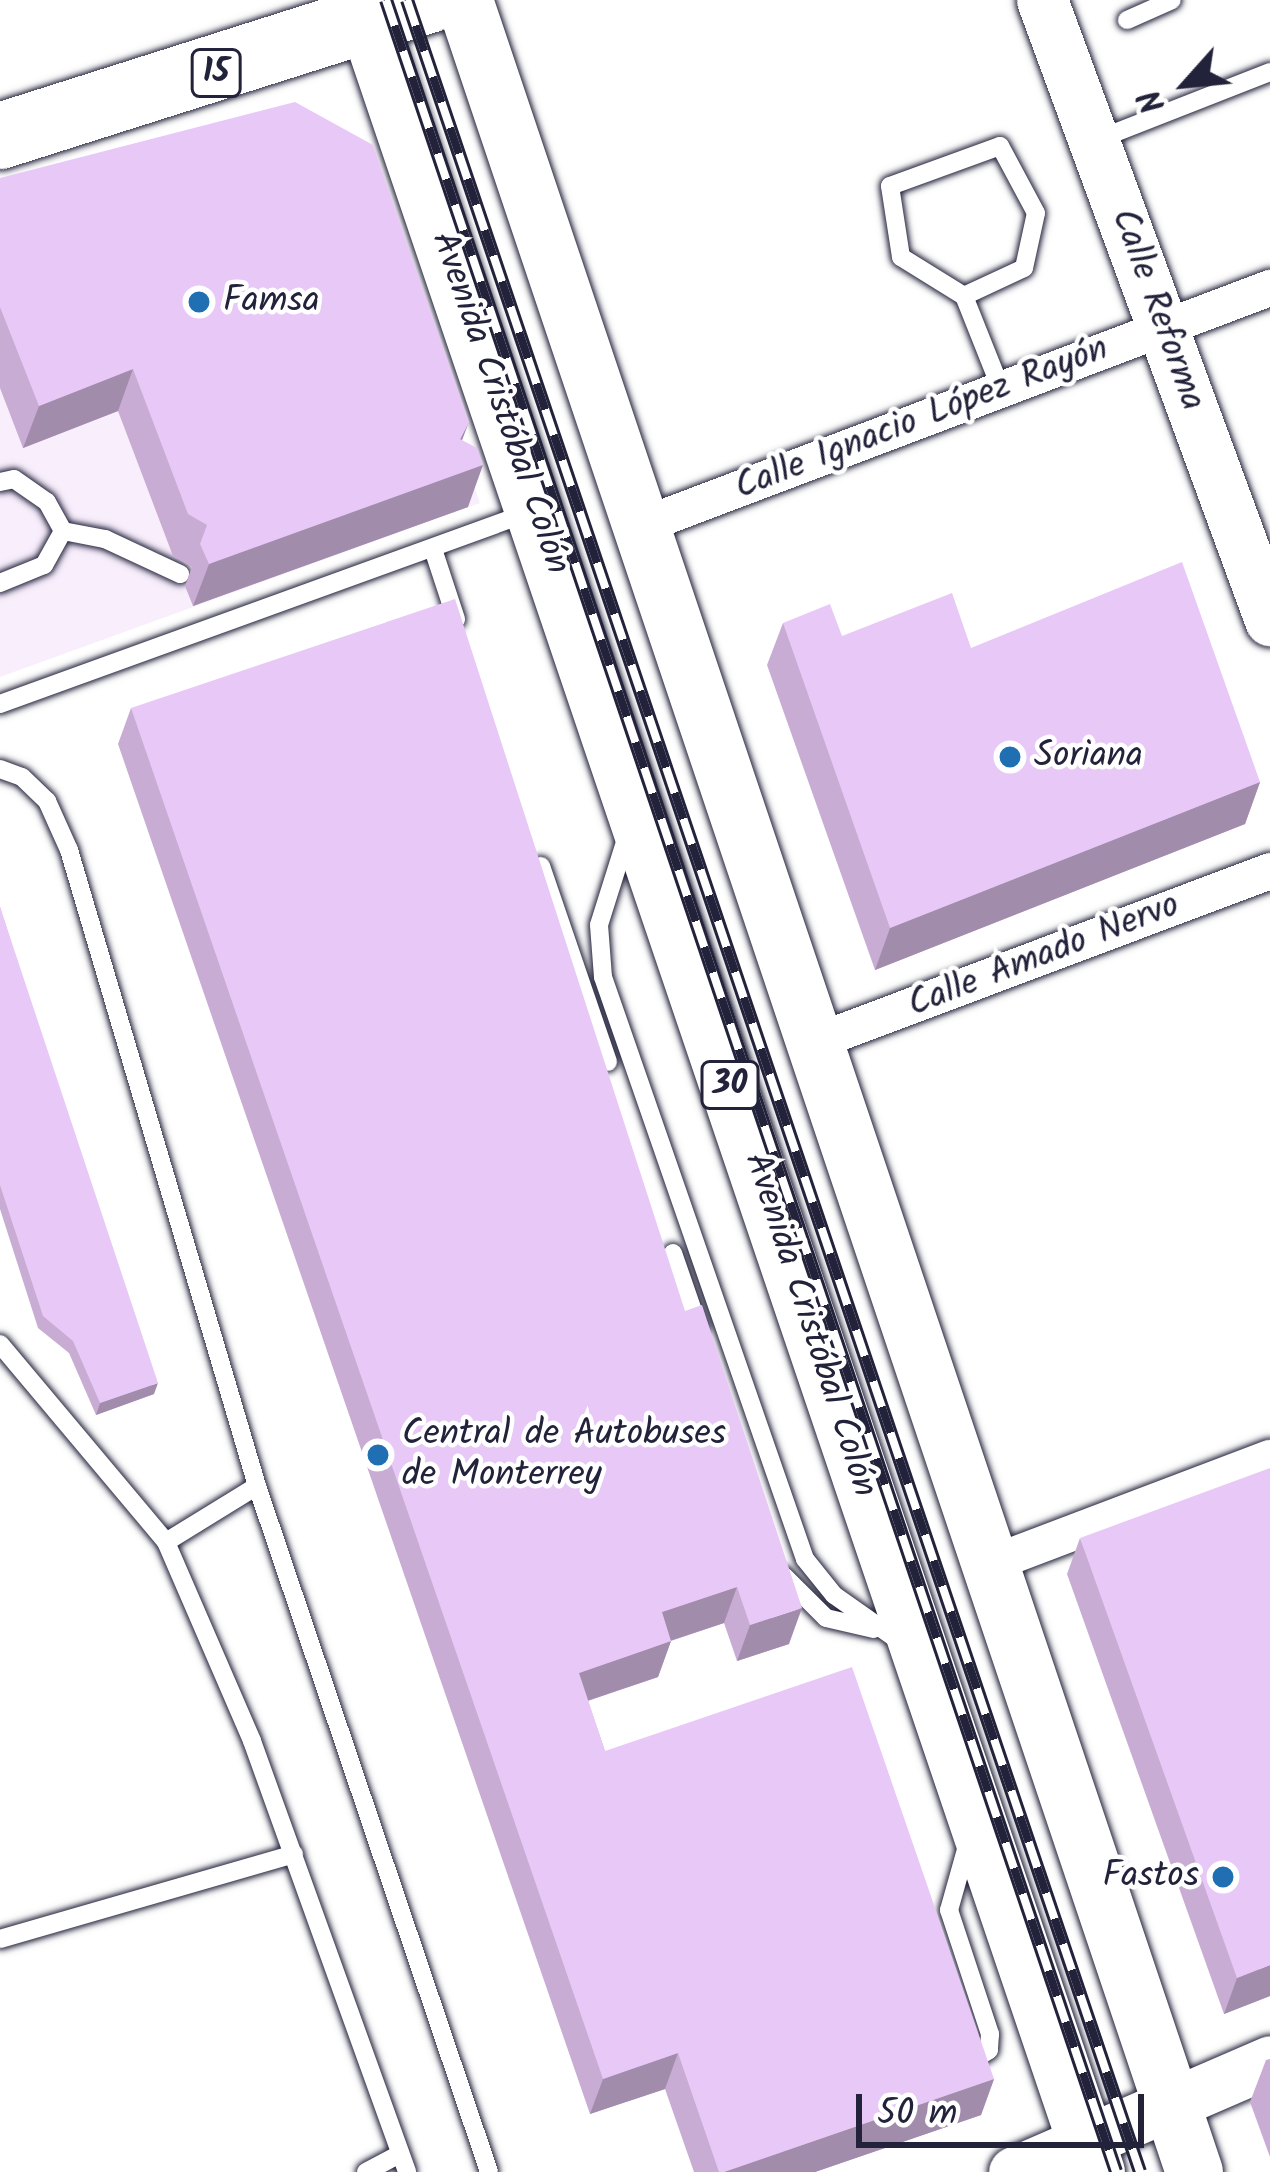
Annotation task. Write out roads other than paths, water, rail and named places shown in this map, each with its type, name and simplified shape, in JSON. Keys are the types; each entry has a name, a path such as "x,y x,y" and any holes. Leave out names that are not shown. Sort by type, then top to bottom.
{"highway":[{"name":"15","path":"0,136 364,11 429,0"}],"main road":[{"path":"464,0 818,1041 1194,2172"},
{"name":"Avenida Cristóbal Colón","path":"364,11 508,458 537,509 636,809 900,1642 975,1824 1090,2154"}],"street":[{"name":"Calle Reforma","path":"1042,0 1270,620"},
{"name":"Calle Ignacio López Rayón","path":"641,526 1270,288"},
{"name":"Calle Amado Nervo","path":"818,1041 1270,871"},
{"path":"993,1563 1270,1458"},
{"path":"1014,2172 1090,2154 1168,2099 1270,2061"}],"lane":[{"path":"1127,20 1172,0"},
{"path":"1094,140 1270,72"},
{"path":"964,296 1024,268 1036,213 1000,146 890,186 901,257 964,296 1001,388"},
{"path":"0,482 14,479 47,502 63,531"},
{"path":"0,704 537,509"},
{"path":"63,531 105,538 180,574"},
{"path":"0,584 44,565 63,531"},
{"path":"433,549 463,639"},
{"path":"0,770 22,777 47,801 69,850 257,1486 489,2172"},
{"path":"636,809 599,925 603,977 805,1558 834,1595 900,1642"},
{"path":"532,839 608,1062"},
{"path":"673,1253 703,1341"},
{"path":"0,1344 166,1542 252,1741 404,2163 366,2172"},
{"path":"166,1542 257,1486"},
{"path":"779,1561 786,1583 826,1618 900,1642"},
{"path":"973,2060 989,2050 990,2034 949,1910 952,1878 975,1824"},
{"path":"0,1940 294,1854"}],"railway":[{"path":"386,0 1116,2172"},
{"path":"407,0 1140,2172"}],"place":[{"name":"Famsa","path":"199,302"},
{"name":"Soriana","path":"1010,757"},
{"name":"Central de Autobuses de Monterrey","path":"378,1455"},
{"name":"Fastos","path":"1223,1877"}]}
